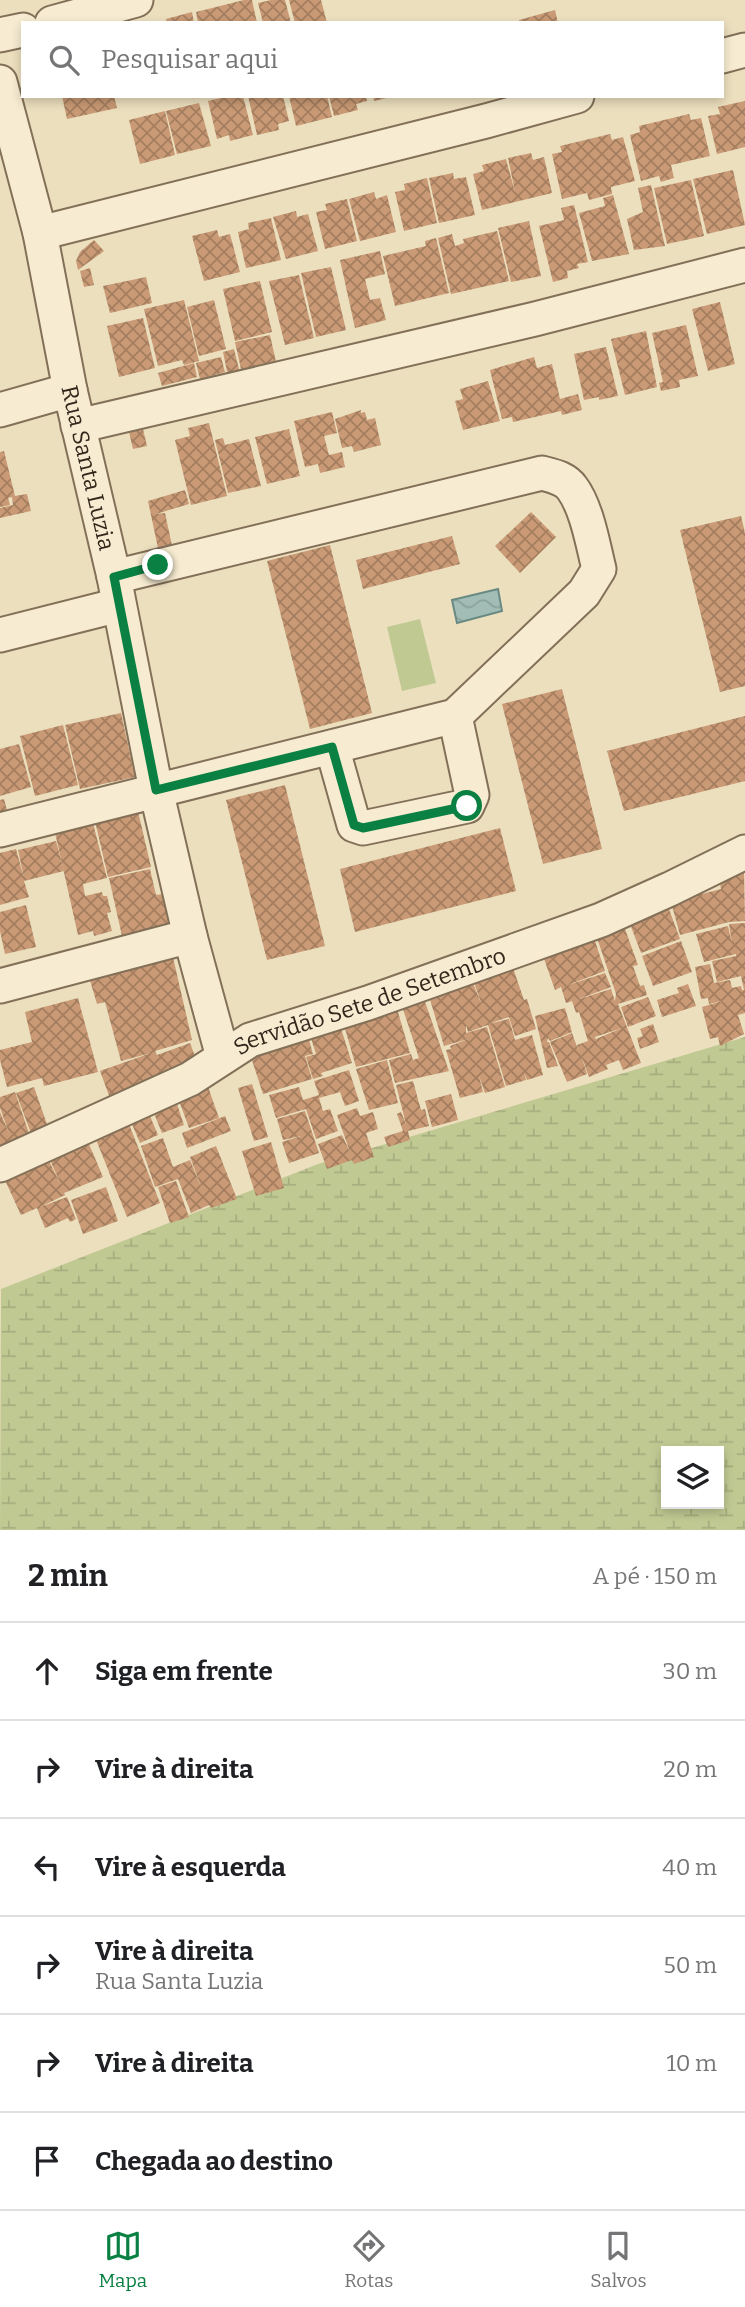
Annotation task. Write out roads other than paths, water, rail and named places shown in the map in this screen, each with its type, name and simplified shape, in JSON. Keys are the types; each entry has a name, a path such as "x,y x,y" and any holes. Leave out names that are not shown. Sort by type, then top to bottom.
{"street":[{"path":"59,21 136,0"},
{"path":"0,35 21,30"},
{"path":"724,55 745,50"},
{"name":"Rua Santa Luzia","path":"0,82 40,233 70,390 116,591 156,790 190,936 223,1057"},
{"path":"40,233 473,125 570,98"},
{"path":"78,426 522,322 745,265"},
{"path":"0,410 70,390"},
{"path":"0,635 116,591 542,473 560,478 572,487 589,527 599,569 584,593 455,716 0,830"},
{"path":"332,747 354,825 363,828 467,806 472,795 455,716"},
{"name":"Servidão Sete de Setembro","path":"0,1164 190,1079 250,1040 385,997 601,920 745,852"},
{"path":"0,986 190,936"}],"water":[{"path":"498,589 502,611 457,623 452,600"}]}
